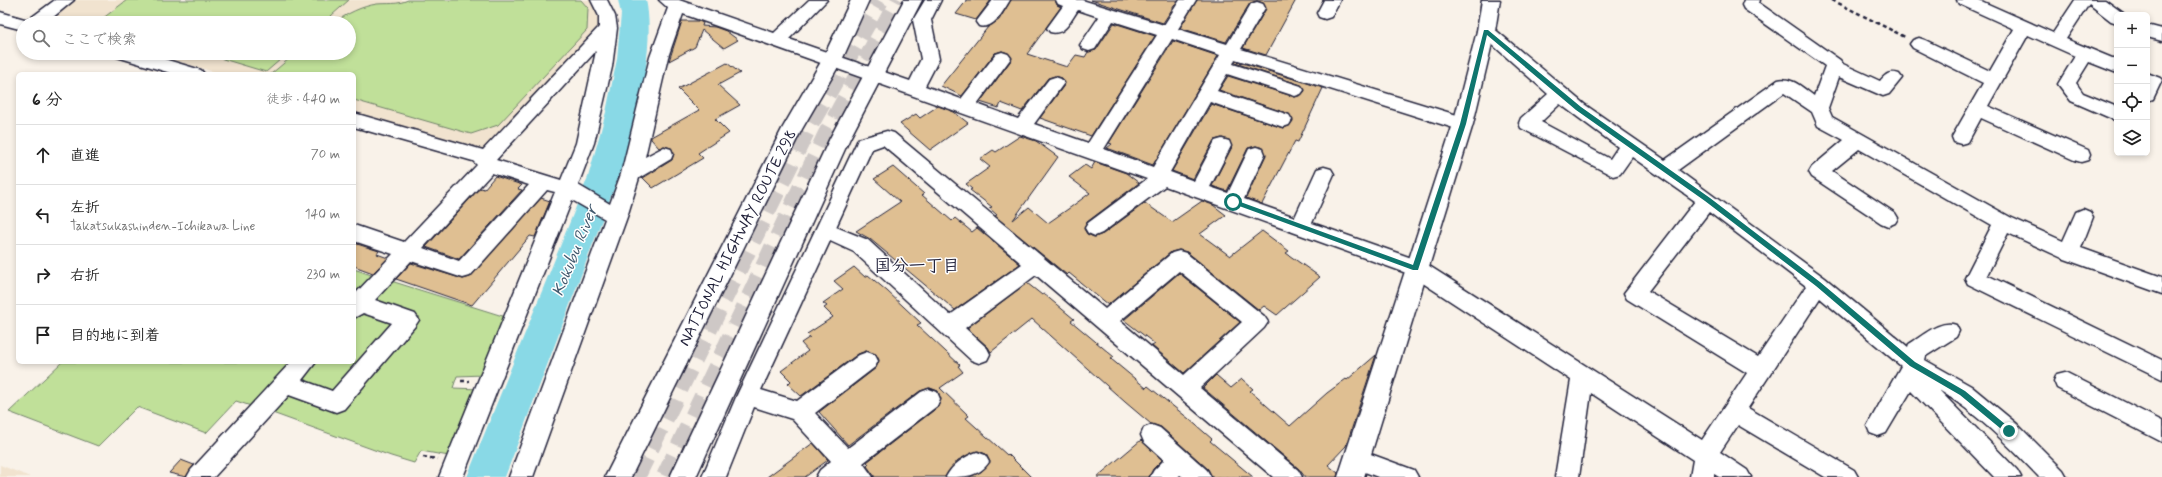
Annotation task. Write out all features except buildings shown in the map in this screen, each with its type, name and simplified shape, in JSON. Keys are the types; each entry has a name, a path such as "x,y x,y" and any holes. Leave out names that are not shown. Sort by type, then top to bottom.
{"main road":[{"name":"NATIONAL HIGHWAY ROUTE 298","path":"618,477 792,129 832,60 860,0"},
{"path":"683,477 840,138 913,0"},
{"path":"1354,468 1416,268 1463,124 1486,31 1491,0"}],"street":[{"path":"44,16 66,0"},
{"path":"452,477 571,191 585,143 603,67 608,28 607,16 599,0"},
{"path":"776,41 819,0"},
{"path":"915,89 930,58 922,20 933,0"},
{"path":"985,22 1002,0"},
{"path":"1092,152 1188,0"},
{"path":"1752,0 1750,4 1834,64 1819,108"},
{"path":"1965,0 2114,66"},
{"path":"2056,41 2083,0"},
{"path":"2094,0 2114,15"},
{"path":"1056,28 1069,2 1109,9 1167,32 1295,90"},
{"path":"521,477 614,215 631,174 672,3 1416,268 1583,376 1703,466 1739,477"},
{"path":"1095,228 1161,176 1225,59 1257,8"},
{"path":"1089,44 1109,9"},
{"path":"0,18 16,22"},
{"path":"1961,137 2024,27"},
{"path":"285,384 336,402 408,320 357,306 408,252 486,162 608,28"},
{"path":"1486,31 1560,93 1707,200 1818,284 1911,369 2009,477"},
{"path":"2150,32 2162,35"},
{"path":"1919,44 1994,81"},
{"path":"2085,53 2067,84 2077,97 2114,113"},
{"path":"965,107 1002,58"},
{"path":"1225,59 1463,124"},
{"path":"147,60 188,72"},
{"path":"1833,67 1883,90 1893,78"},
{"path":"2150,80 2154,82 2150,89"},
{"path":"1022,127 1055,83"},
{"path":"1665,170 1784,84 1819,108 1825,121 2002,222 2069,252 2162,286"},
{"path":"1560,93 1528,123 1613,169 1630,145"},
{"path":"1205,94 1283,120"},
{"path":"1978,109 2081,155"},
{"path":"356,121 480,156 486,162 571,191 614,215"},
{"path":"714,477 748,395 865,144 878,139 888,138 1290,477"},
{"path":"1857,140 1819,172 1888,218"},
{"path":"1199,190 1222,146"},
{"path":"631,174 664,154"},
{"path":"1233,202 1256,154"},
{"path":"1301,226 1324,174"},
{"path":"356,234 464,270 543,182"},
{"path":"1707,200 1634,293 1761,370"},
{"path":"2069,252 2083,217"},
{"path":"2002,222 1975,278 2162,370"},
{"path":"825,230 861,246 979,354"},
{"path":"1104,321 1179,259 1257,322 1184,388"},
{"path":"950,326 1037,264"},
{"path":"1703,466 1734,411 1818,284"},
{"path":"1878,426 1911,369 1917,350 1948,331"},
{"path":"800,412 867,361"},
{"path":"199,477 303,364"},
{"path":"1911,369 1963,393 2009,431 2055,477"},
{"path":"1566,477 1583,376"},
{"path":"2065,381 2162,432"},
{"path":"748,395 800,412 854,470"},
{"path":"828,477 854,470 929,399"},
{"path":"1734,411 1846,477"},
{"path":"1152,435 1200,477"},
{"path":"1162,477 1180,460"},
{"path":"958,477 977,462"},
{"path":"1354,468 1406,477"}],"path":[{"path":"1832,0 1919,44"}],"shaded area":[{"path":"71,0 593,0 604,25 486,152 356,114 356,72 214,72 174,60 356,60 356,16 49,16"},
{"path":"0,465 30,477 0,477"}],"green space":[{"path":"127,0 349,0 331,16 106,16"},
{"path":"408,0 581,0 588,8 587,30 498,125 471,134 356,101 356,72 273,72 288,60 356,60 356,16 346,16 360,9 377,4 404,2"},
{"path":"226,60 280,60 266,72"},
{"path":"356,270 374,276 356,296"},
{"path":"391,281 509,318 484,375 457,376 453,388 480,389 449,456 421,451 414,463 267,411 290,394 338,411 420,317 377,302 376,297"},
{"path":"365,314 392,323 393,329 339,389 329,392 299,381 312,364 356,364 356,317"},
{"path":"60,364 293,364 254,407 236,401 206,433 137,407 98,446 9,412"}],"waterway":[{"name":"Kokubu River","path":"486,477 595,196 604,177 615,138 632,59 635,34 635,14 632,0"}],"tunnel":[{"path":"634,477 804,131 878,0"},
{"path":"667,477 828,136 901,0"}],"district":[{"name":"国分一丁目","path":"917,266"}],"route":[{"path":"1233,202 1416,268 1463,124 1486,31 1578,109 1707,200 1818,284 1913,364 1963,393 2009,431"}]}
